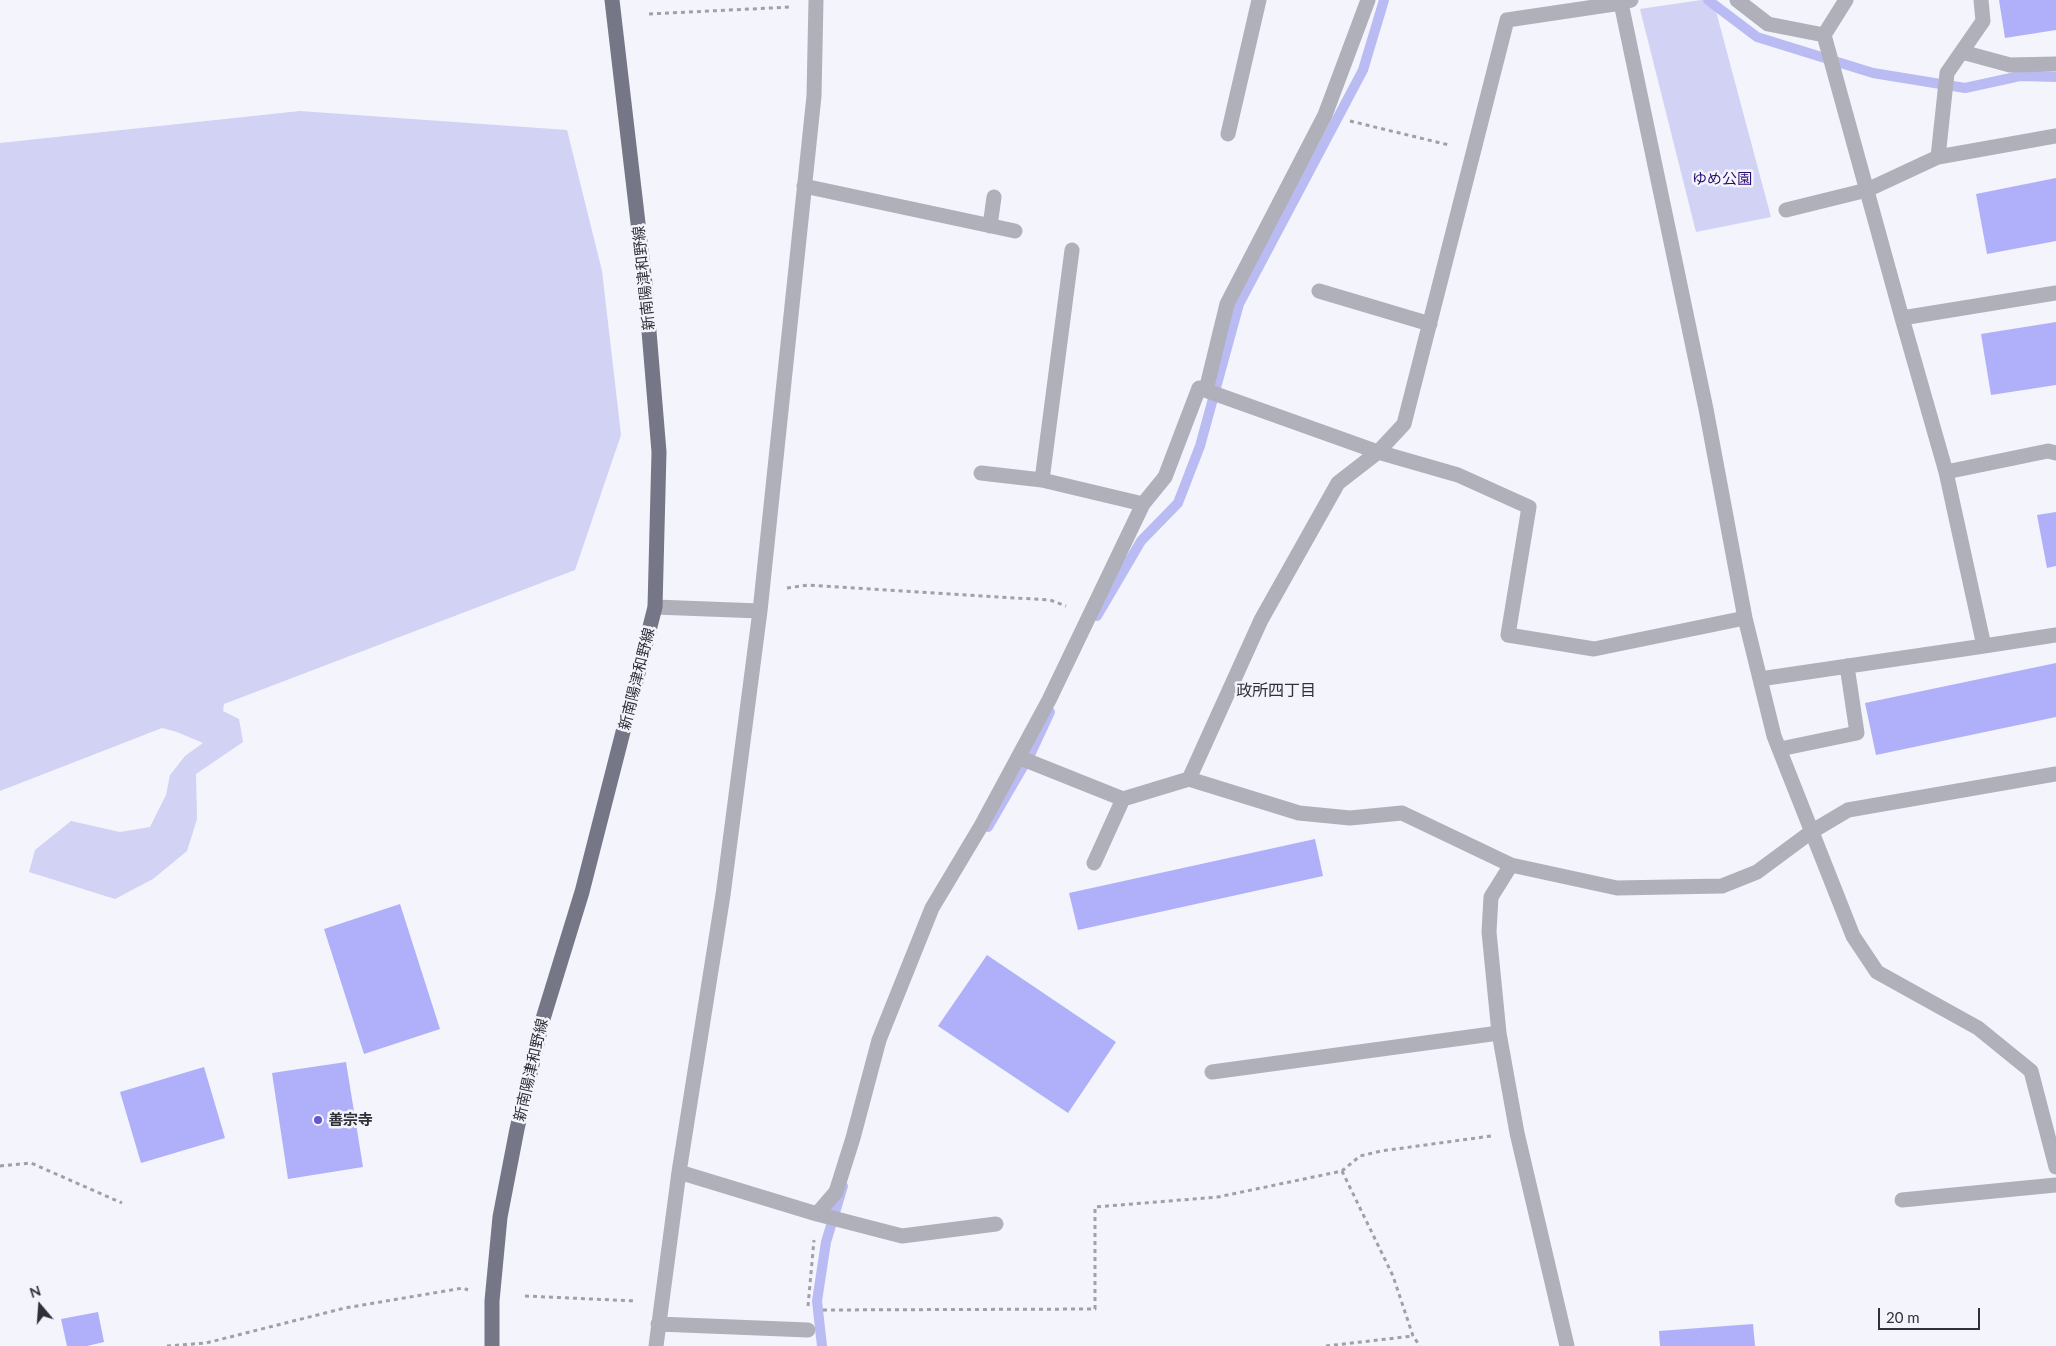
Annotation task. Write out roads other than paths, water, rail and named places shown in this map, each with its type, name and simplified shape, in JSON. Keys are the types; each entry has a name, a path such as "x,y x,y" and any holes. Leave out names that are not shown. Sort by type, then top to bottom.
{"main road":[{"name":"新南陽津和野線","path":"492,1346 492,1301 500,1217 517,1129 542,1022 582,892 655,607 659,452 645,283 612,0"}],"street":[{"path":"1228,134 1259,0"},
{"path":"1206,390 1227,304 1325,115 1368,0"},
{"path":"1737,0 1768,24 1824,35"},
{"path":"1846,0 1824,35 1946,472 1984,646"},
{"path":"1938,157 1947,73 1983,21 1981,0"},
{"path":"1189,780 1261,620 1338,483 1378,452 1404,424 1507,20 1626,2 1745,618 1774,736 1853,936 1877,972 1978,1028 2032,1071 2056,1167"},
{"path":"656,1346 679,1172 723,895 760,611 814,96 816,3"},
{"path":"1962,52 2010,65 2056,64"},
{"path":"1786,210 1867,190 1938,157 2056,136"},
{"path":"804,186 1015,231"},
{"path":"990,226 994,197"},
{"path":"1042,480 1072,250"},
{"path":"1319,291 1430,324"},
{"path":"1902,318 2056,293"},
{"path":"818,1214 836,1192 853,1138 879,1040 932,908 981,826 1049,700 1142,504 1165,477 1199,388 1378,452 1458,475 1529,506 1508,635 1594,649 1745,618"},
{"path":"1946,472 2048,451 2056,453"},
{"path":"981,474 1042,480 1142,504"},
{"path":"655,607 760,611"},
{"path":"1760,678 2056,635"},
{"path":"1780,749 1857,733 1847,666"},
{"path":"1018,757 1123,799 1189,780 1299,813 1350,818 1402,812 1511,865 1617,888 1722,886 1757,872 1811,832 1848,810 2056,774"},
{"path":"1094,863 1123,799"},
{"path":"1511,865 1491,897 1489,932 1499,1033 1517,1133 1567,1346"},
{"path":"1212,1072 1499,1033"},
{"path":"679,1172 818,1214 902,1236 996,1224"},
{"path":"1902,1200 2056,1185"},
{"path":"658,1324 808,1330"}],"waterway":[{"path":"1097,616 1141,541 1178,503 1200,446 1239,304 1363,70 1384,0"},
{"path":"1708,0 1757,37 1873,73 1965,88 2020,76 2056,77"},
{"path":"988,827 1031,753 1050,712"},
{"path":"822,1346 817,1301 826,1242 843,1186"}],"place":[{"name":"善宗寺","path":"318,1120"}],"district":[{"name":"政所四丁目","path":"1276,691"}],"park label":[{"name":"ゆめ公園","path":"1722,179"}]}
